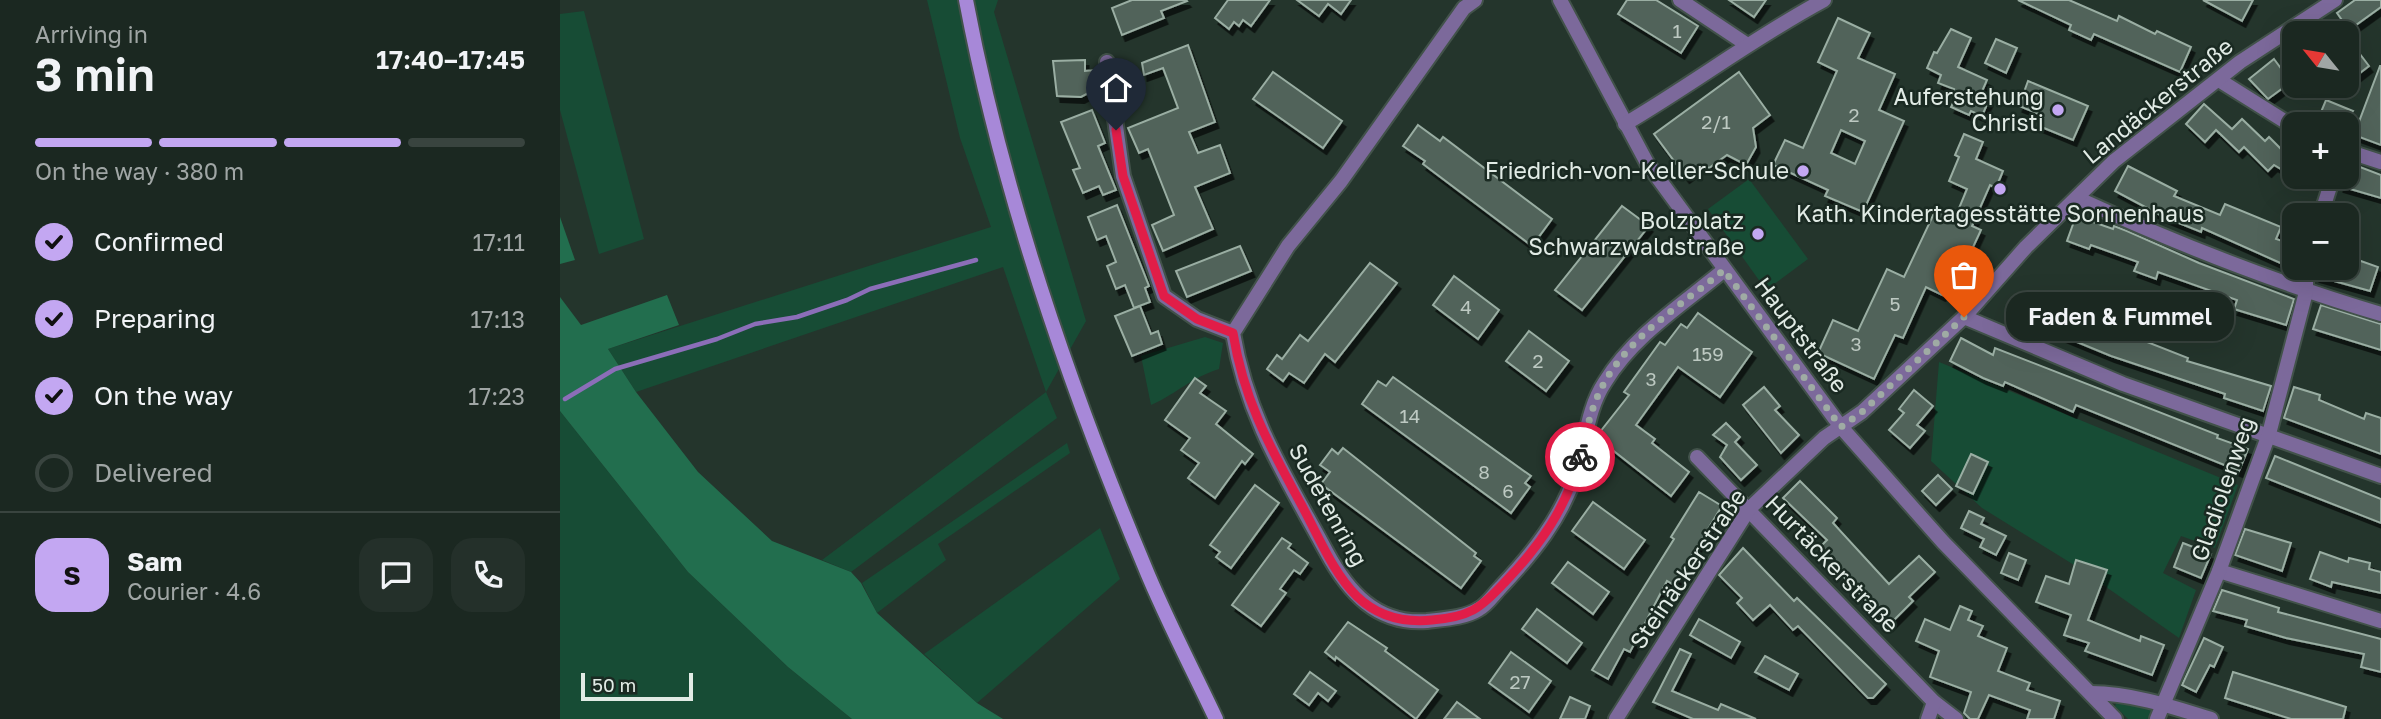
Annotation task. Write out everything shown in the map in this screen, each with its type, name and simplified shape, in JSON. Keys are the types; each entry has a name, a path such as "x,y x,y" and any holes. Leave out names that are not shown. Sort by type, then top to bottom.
{"main road":[{"path":"966,0 993,126 1079,396 1144,567 1216,719"}],"street":[{"path":"1107,62 1123,176 1164,296 1197,319 1233,333 1288,246 1341,181 1464,8 1475,0"},
{"name":"Hauptstraße","path":"1560,0 1625,124 1671,198 1841,427 1943,542 2115,719"},
{"path":"1680,0 1746,44"},
{"path":"1625,124 1689,87 1746,44 1824,0"},
{"name":"Landäckerstraße","path":"1841,427 1862,412 1964,317 2026,247 2114,161 2240,62 2335,0"},
{"path":"2219,80 2282,119"},
{"path":"2359,155 2381,162"},
{"path":"2077,198 2184,247 2306,292 2381,314"},
{"name":"Sudetenring","path":"1233,333 1240,374 1258,424 1342,581 1365,604 1386,618 1416,622 1446,619 1479,609 1525,561 1560,513 1576,472 1591,413 1614,368 1632,345 1724,270"},
{"name":"Gladiolenweg","path":"2157,719 2166,705 2219,571 2269,433 2306,292 2306,280"},
{"path":"1964,317 2123,384 2269,433 2381,476"},
{"name":"Steinäckerstraße","path":"1620,718 1749,509 1824,438 1841,427"},
{"name":"Hurtäckerstraße","path":"1697,457 1934,702 1956,719"},
{"path":"2219,571 2381,621"},
{"path":"2091,693 2106,693 2166,705 2211,719"},
{"path":"1928,719 1934,702"}],"green space":[{"path":"927,0 998,0 994,12 1086,321 1046,392 1003,267 636,392 608,349 991,227 960,138"},
{"path":"584,11 644,239 599,254 560,110 560,14"},
{"name":"Bolzplatz Schwarzwaldstraße","path":"1749,179 1808,259 1766,290 1708,209"},
{"path":"560,217 575,260 560,264"},
{"path":"667,295 679,325 608,349 636,392 698,472 772,541 851,572 861,583 877,613 977,703 1003,719 852,719 788,667 688,572 560,411 560,297 581,325"},
{"path":"1205,337 1223,343 1219,369 1151,405 1141,356"},
{"path":"1939,362 2238,485 2215,548 2181,536 2163,573 2196,590 2179,638 2079,568 1982,508 1931,461"},
{"path":"1046,392 1057,418 851,572 822,560"},
{"path":"560,411 688,572 788,667 852,719 560,719"},
{"path":"1067,443 1070,453 938,544 946,560 877,613 862,583"},
{"path":"1100,528 1120,579 977,703 924,654"},
{"path":"2117,701 2153,708 2154,712 2148,719 2128,719 2115,706"}],"building":[{"path":"1132,0 1187,1 1161,11 1164,18 1122,35 1112,8"},
{"path":"1228,0 1270,0 1251,26 1243,20 1239,26 1234,22 1229,29 1215,18"},
{"path":"1297,0 1351,0 1341,14 1328,4 1319,16"},
{"path":"1627,0 1656,0 1698,26 1681,53 1618,14"},
{"path":"1729,0 1766,0 1754,17"},
{"path":"2018,0 2069,0 2117,21 2119,16 2155,34 2157,31 2191,47 2180,72 2094,34 2091,40 2069,30 2071,25"},
{"path":"2203,0 2253,0 2242,21"},
{"path":"2355,0 2381,0 2381,7 2359,23 2343,21 2337,13"},
{"path":"1838,18 1870,33 1858,58 1895,74 1879,110 1904,121 1863,212 1825,196 1828,190 1773,165 1785,140 1803,148 1837,71 1818,62","holes":["1841,130 1865,141 1855,164 1831,153"]},
{"path":"1951,29 1971,38 1958,67 1987,80 1980,96 1989,100 1982,116 1971,111 1969,115 1951,107 1956,97 1952,95 1954,89 1938,83 1941,75 1927,68 1934,52 1937,53"},
{"path":"1996,39 2017,48 2006,73 1985,63"},
{"path":"1188,45 1215,122 1189,132 1198,153 1220,145 1230,173 1195,187 1213,229 1163,251 1152,225 1174,215 1148,149 1139,153 1128,128 1178,108 1163,68 1144,75 1142,63"},
{"path":"2359,53 2369,66 2359,74"},
{"path":"2274,59 2282,70 2282,89 2268,99 2249,79"},
{"path":"1085,60 1085,71 1096,70 1098,88 1081,97 1057,96 1053,61"},
{"path":"2381,66 2381,145 2359,137 2359,122"},
{"path":"1273,72 1342,121 1323,148 1253,99"},
{"path":"1739,72 1770,115 1753,128 1756,147 1746,165 1727,155 1709,168 1702,165 1686,177 1654,134"},
{"name":"Auferstehung Christi","path":"2028,81 2088,106 2073,140 2039,126 2039,114 2019,106"},
{"path":"2326,100 2353,111 2352,112 2321,112"},
{"path":"2204,104 2232,129 2242,119 2265,141 2269,137 2282,150 2282,170 2274,165 2268,171 2244,147 2239,152 2216,130 2205,142 2186,124"},
{"path":"1092,110 1105,143 1098,146 1116,190 1103,195 1099,186 1083,193 1073,170 1080,168 1061,122"},
{"path":"1418,125 1440,141 1443,137 1552,219 1532,246 1403,146"},
{"path":"1964,134 1983,142 1976,159 2003,171 1996,188 1990,185 1972,226 1981,230 1961,273 1954,270 1942,295 1926,287 1903,338 1895,335 1874,379 1818,353 1833,320 1858,331 1887,269 1904,277 1936,209 1955,218 1967,189 1949,181 1959,157 1955,155"},
{"path":"2128,166 2177,191 2174,196 2220,215 2225,204 2281,227 2276,239 2282,241 2282,264 2202,228 2201,232 2164,217 2115,191"},
{"path":"2359,167 2381,175 2381,198 2350,189 2359,189"},
{"path":"1117,205 1149,286 1145,288 1150,302 1134,308 1125,285 1116,289 1107,266 1116,262 1106,236 1097,240 1088,217"},
{"path":"1622,206 1649,226 1582,310 1555,290"},
{"path":"2076,216 2113,229 2114,226 2199,263 2294,299 2286,325 2234,309 2237,300 2158,272 2156,279 2134,271 2138,262 2091,245 2089,249 2067,241"},
{"path":"1240,246 1251,271 1187,297 1176,271"},
{"path":"2359,260 2378,267 2370,291 2330,280 2359,280"},
{"path":"1370,263 1397,283 1335,362 1325,354 1304,383 1289,373 1283,381 1267,369 1277,355 1282,359 1300,335 1308,341"},
{"path":"1454,276 1499,310 1478,339 1433,305"},
{"path":"2022,295 2071,315 2073,309 2085,314 2082,321 2130,340 2132,336 2188,358 2187,361 2271,386 2263,411 2224,398 2225,394 2111,356 2014,316"},
{"path":"2321,305 2381,324 2381,350 2313,329"},
{"path":"1140,306 1151,334 1158,331 1162,344 1132,356 1115,316"},
{"path":"1698,313 1752,352 1720,397 1678,367 1636,425 1655,439 1652,443 1689,472 1671,496 1596,437 1629,395 1624,392 1660,342 1665,345 1681,324 1687,328"},
{"path":"1529,331 1569,361 1546,391 1506,361"},
{"path":"1961,338 1993,355 1995,348 2248,449 2239,471 2076,405 2073,412 2005,382 2003,386 1983,378 1950,361"},
{"path":"1393,377 1531,476 1525,483 1530,487 1511,513 1362,404 1378,381 1386,386"},
{"path":"1195,378 1206,386 1200,393 1226,411 1216,424 1253,454 1245,464 1242,461 1215,498 1188,478 1199,463 1181,450 1190,438 1165,420"},
{"path":"1764,387 1780,406 1775,410 1799,435 1781,453 1743,405"},
{"path":"2294,387 2320,395 2319,400 2364,419 2366,413 2381,418 2381,454 2284,418"},
{"path":"1914,390 1933,406 1917,425 1925,431 1910,448 1889,430 1904,413 1899,409"},
{"path":"1726,423 1740,437 1735,442 1757,465 1741,480 1720,457 1727,445 1713,435"},
{"path":"1343,448 1476,553 1474,556 1481,561 1461,588 1321,484 1330,472 1320,465 1332,449 1338,454"},
{"path":"1971,454 1988,462 1973,494 1956,486"},
{"path":"2275,456 2381,499 2381,523 2266,478"},
{"path":"1938,475 1952,489 1936,505 1922,491"},
{"path":"1800,481 1837,518 1833,523 1889,584 1919,556 1935,572 1909,597 1913,601 1889,625 1841,574 1844,571 1820,547 1827,540 1783,498"},
{"path":"1255,485 1279,503 1231,568 1216,557 1220,552 1210,545"},
{"path":"1699,492 1722,506 1674,585 1667,581 1630,652 1624,649 1608,679 1592,670 1674,539 1671,537"},
{"path":"1593,502 1645,540 1624,569 1572,531"},
{"path":"1969,511 1984,518 1981,524 2006,536 1996,555 1980,547 1984,539 1961,528"},
{"path":"2245,529 2291,543 2282,571 2235,555"},
{"path":"1282,538 1291,544 1288,548 1308,563 1300,574 1294,570 1280,589 1286,593 1261,626 1232,605"},
{"path":"2183,543 2211,554 2201,578 2174,567"},
{"path":"1743,548 1794,601 1797,598 1886,684 1873,698 1868,698 1798,626 1793,630 1770,605 1753,620 1737,603 1742,598 1719,575"},
{"path":"2320,552 2348,562 2349,558 2370,563 2369,569 2381,572 2381,593 2332,582 2331,587 2310,579"},
{"path":"2009,553 2026,560 2018,580 2001,573"},
{"path":"2076,560 2107,570 2088,620 2140,641 2141,636 2164,645 2152,675 2085,651 2089,643 2064,635 2071,615 2036,602 2046,576 2069,584"},
{"path":"1568,562 1609,592 1593,614 1552,583"},
{"path":"2222,590 2279,608 2278,612 2381,639 2381,672 2361,667 2364,654 2286,638 2245,626 2247,620 2213,611"},
{"path":"1960,606 1972,611 1968,620 1983,626 1978,636 2007,648 1998,671 2030,683 2027,690 2060,701 2054,719 2027,719 2030,710 1989,695 1978,719 1970,719 1964,713 1971,692 1930,677 1939,651 1916,641 1925,619 1950,630"},
{"path":"1537,609 1582,643 1567,663 1522,629"},
{"path":"1699,619 1740,642 1731,658 1690,635"},
{"path":"1348,622 1387,648 1385,651 1438,690 1416,719 1336,657 1335,660 1325,652"},
{"path":"2204,638 2223,647 2214,667 2210,665 2196,692 2182,685"},
{"path":"1680,649 1691,654 1672,691 1718,710 1721,704 1756,719 1693,719 1653,702"},
{"path":"1511,652 1551,681 1529,712 1489,683"},
{"path":"1765,656 1798,674 1789,690 1755,672"},
{"path":"1310,672 1336,691 1328,701 1318,693 1309,705 1294,694"},
{"path":"2233,672 2346,707 2343,719 2291,719 2225,698"},
{"path":"1570,697 1590,706 1585,719 1560,719"},
{"path":"1457,702 1480,719 1444,719"}],"waterway":[{"path":"565,399 615,369 717,339 755,324 797,317 870,289 976,260"}],"way so far":[{"path":"1580,457 1591,413 1614,368 1632,345 1724,270 1841,427 1862,412 1964,317"}],"place":[{"name":"Auferstehung Christi","path":"2058,110"},
{"name":"Friedrich-von-Keller-Schule","path":"1803,171"},
{"name":"Kath. Kindertagesstätte Sonnenhaus","path":"2000,189"},
{"name":"Bolzplatz Schwarzwaldstraße","path":"1758,234"},
{"name":"Faden & Fummel","path":"1964,317"}],"route":[{"path":"1116,130 1123,176 1164,296 1197,319 1233,333 1240,374 1258,424 1342,581 1365,604 1386,618 1416,622 1446,619 1479,609 1525,561 1560,513 1580,457"}]}
